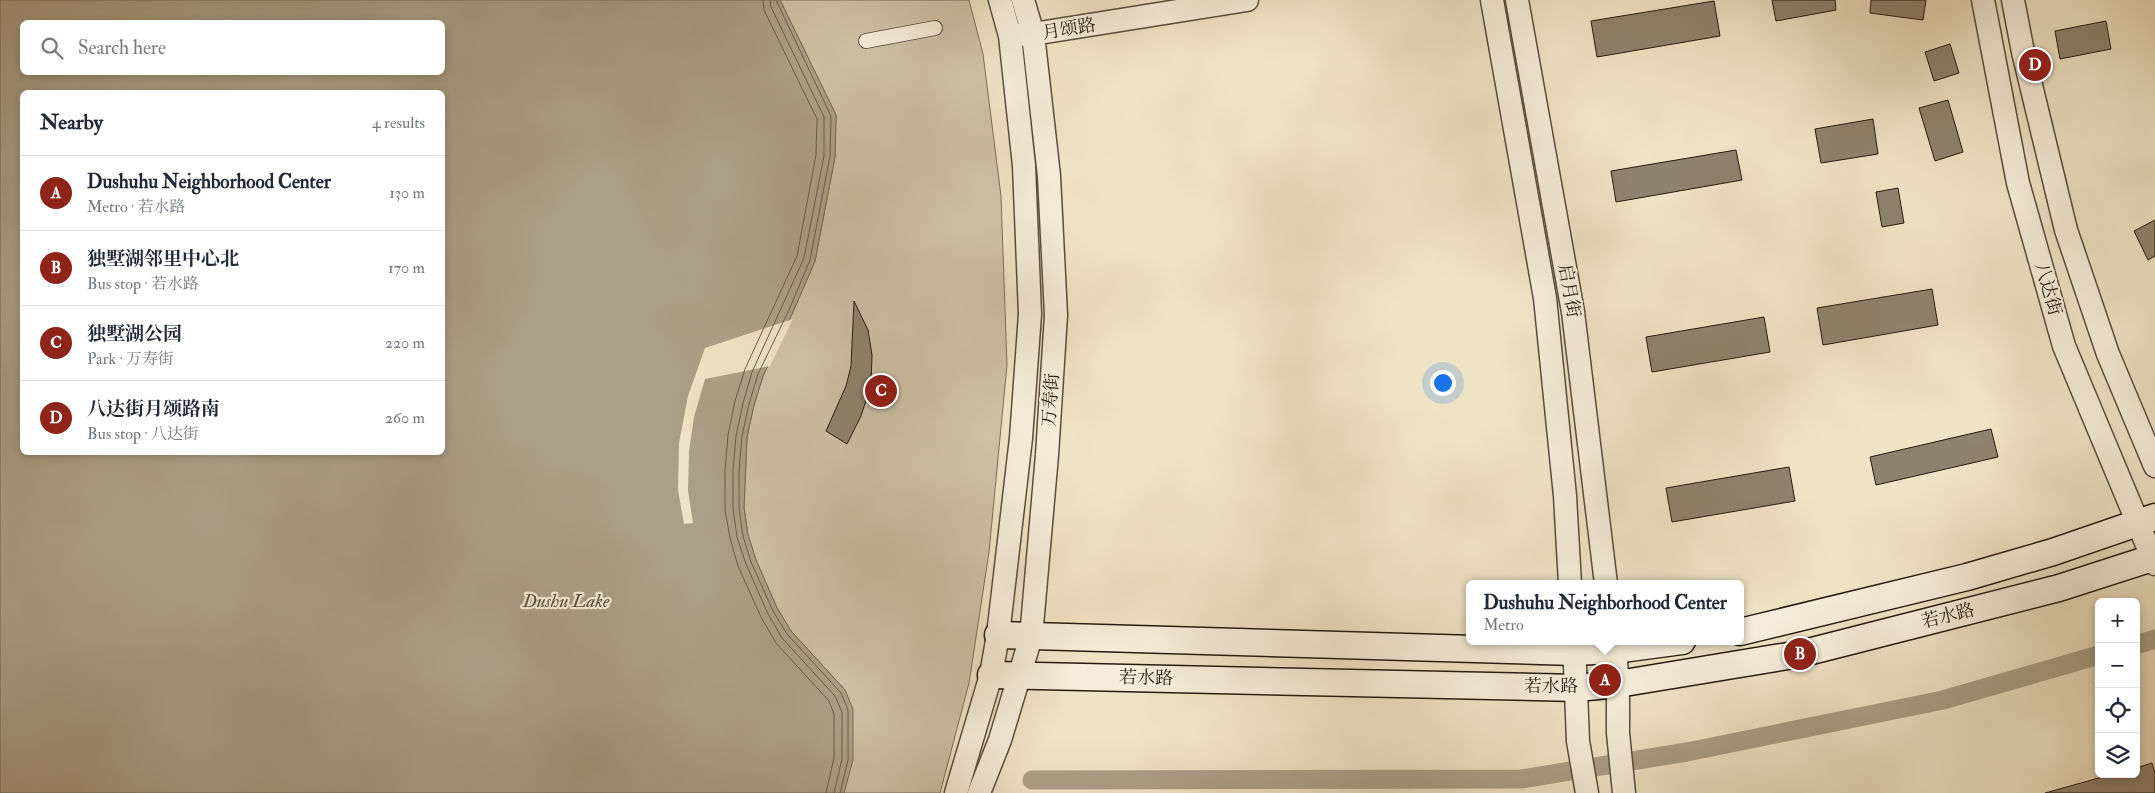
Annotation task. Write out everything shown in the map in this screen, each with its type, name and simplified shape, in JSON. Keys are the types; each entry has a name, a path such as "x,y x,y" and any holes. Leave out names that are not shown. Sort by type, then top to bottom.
{"main road":[{"name":"若水路","path":"1744,631 1967,577 2053,552 2146,521"},
{"name":"若水路","path":"991,675 1577,688 1618,684 1800,654 2060,588 2154,560"},
{"name":"若水路","path":"998,636 1574,647 1628,645"}],"street":[{"name":"万寿街","path":"956,793 991,675 998,636 1021,438 1030,314 1024,166 1010,36 1000,0"},
{"name":"万寿街","path":"979,793 1000,740 1031,637 1047,455 1056,315 1049,176 1033,34 1023,0"},
{"name":"月颂路","path":"1010,36 1247,0"},
{"name":"启月街","path":"1492,0 1545,298 1565,496 1570,580"},
{"name":"启月街","path":"1517,0 1573,312 1606,580"},
{"name":"八达街","path":"1983,0 2018,184 2064,346 2146,521 2154,560"},
{"name":"八达街","path":"2013,0 2022,52 2066,230 2108,354 2155,466"},
{"path":"866,41 935,28"},
{"path":"1614,646 1618,684 1618,734 1624,791"},
{"path":"1574,647 1578,741 1587,793"}],"shaded area":[{"path":"780,0 969,0 983,54 1001,196 1007,365 989,552 969,683 940,793 835,793 845,690 791,631 777,608 756,560 748,535 744,508 747,437 754,405 763,376 815,261 835,157 836,115"}],"water":[{"name":"Dushu Lake","path":"0,0 780,0 836,115 835,157 815,261 763,376 754,405 747,437 744,508 748,535 756,560 777,608 791,631 845,690 853,709 853,760 844,793 0,793"}],"pier":[{"path":"793,319 770,366 705,379 694,417 689,451 688,490 693,523 684,524 678,490 679,443 688,396 705,348"}],"building":[{"path":"1772,0 1835,0 1836,10 1776,21"},
{"path":"1871,0 1926,0 1923,20 1870,13"},
{"path":"1714,1 1720,36 1597,57 1591,21"},
{"path":"2106,21 2111,49 2060,59 2055,31"},
{"path":"1950,44 1959,73 1934,81 1925,52"},
{"path":"1948,100 1963,152 1935,161 1919,108"},
{"path":"1873,119 1878,154 1821,163 1815,129"},
{"path":"1736,150 1742,180 1616,202 1611,171"},
{"path":"1898,188 1904,223 1882,227 1876,192"},
{"path":"2155,220 2155,256 2148,260 2134,231"},
{"path":"1932,289 1938,325 1823,345 1817,308"},
{"path":"854,301 868,330 872,355 871,385 861,416 847,444 826,431 846,386 851,366"},
{"path":"1764,317 1770,352 1652,372 1646,337"},
{"path":"1991,429 1998,457 1876,485 1870,457"},
{"path":"1789,467 1795,501 1672,522 1666,488"},
{"path":"2152,763 2155,773 2155,793 2045,793 2099,778 2140,778 2140,767"}],"waterway":[{"path":"2140,644 2155,639"},
{"path":"1032,780 1521,779 1687,752 1943,700 2095,656"}],"place":[{"name":"八达街月颂路南","path":"2035,65"},
{"name":"独墅湖公园","path":"881,391"},
{"name":"独墅湖邻里中心北","path":"1800,654"},
{"name":"Dushuhu Neighborhood Center","path":"1605,680"}]}
